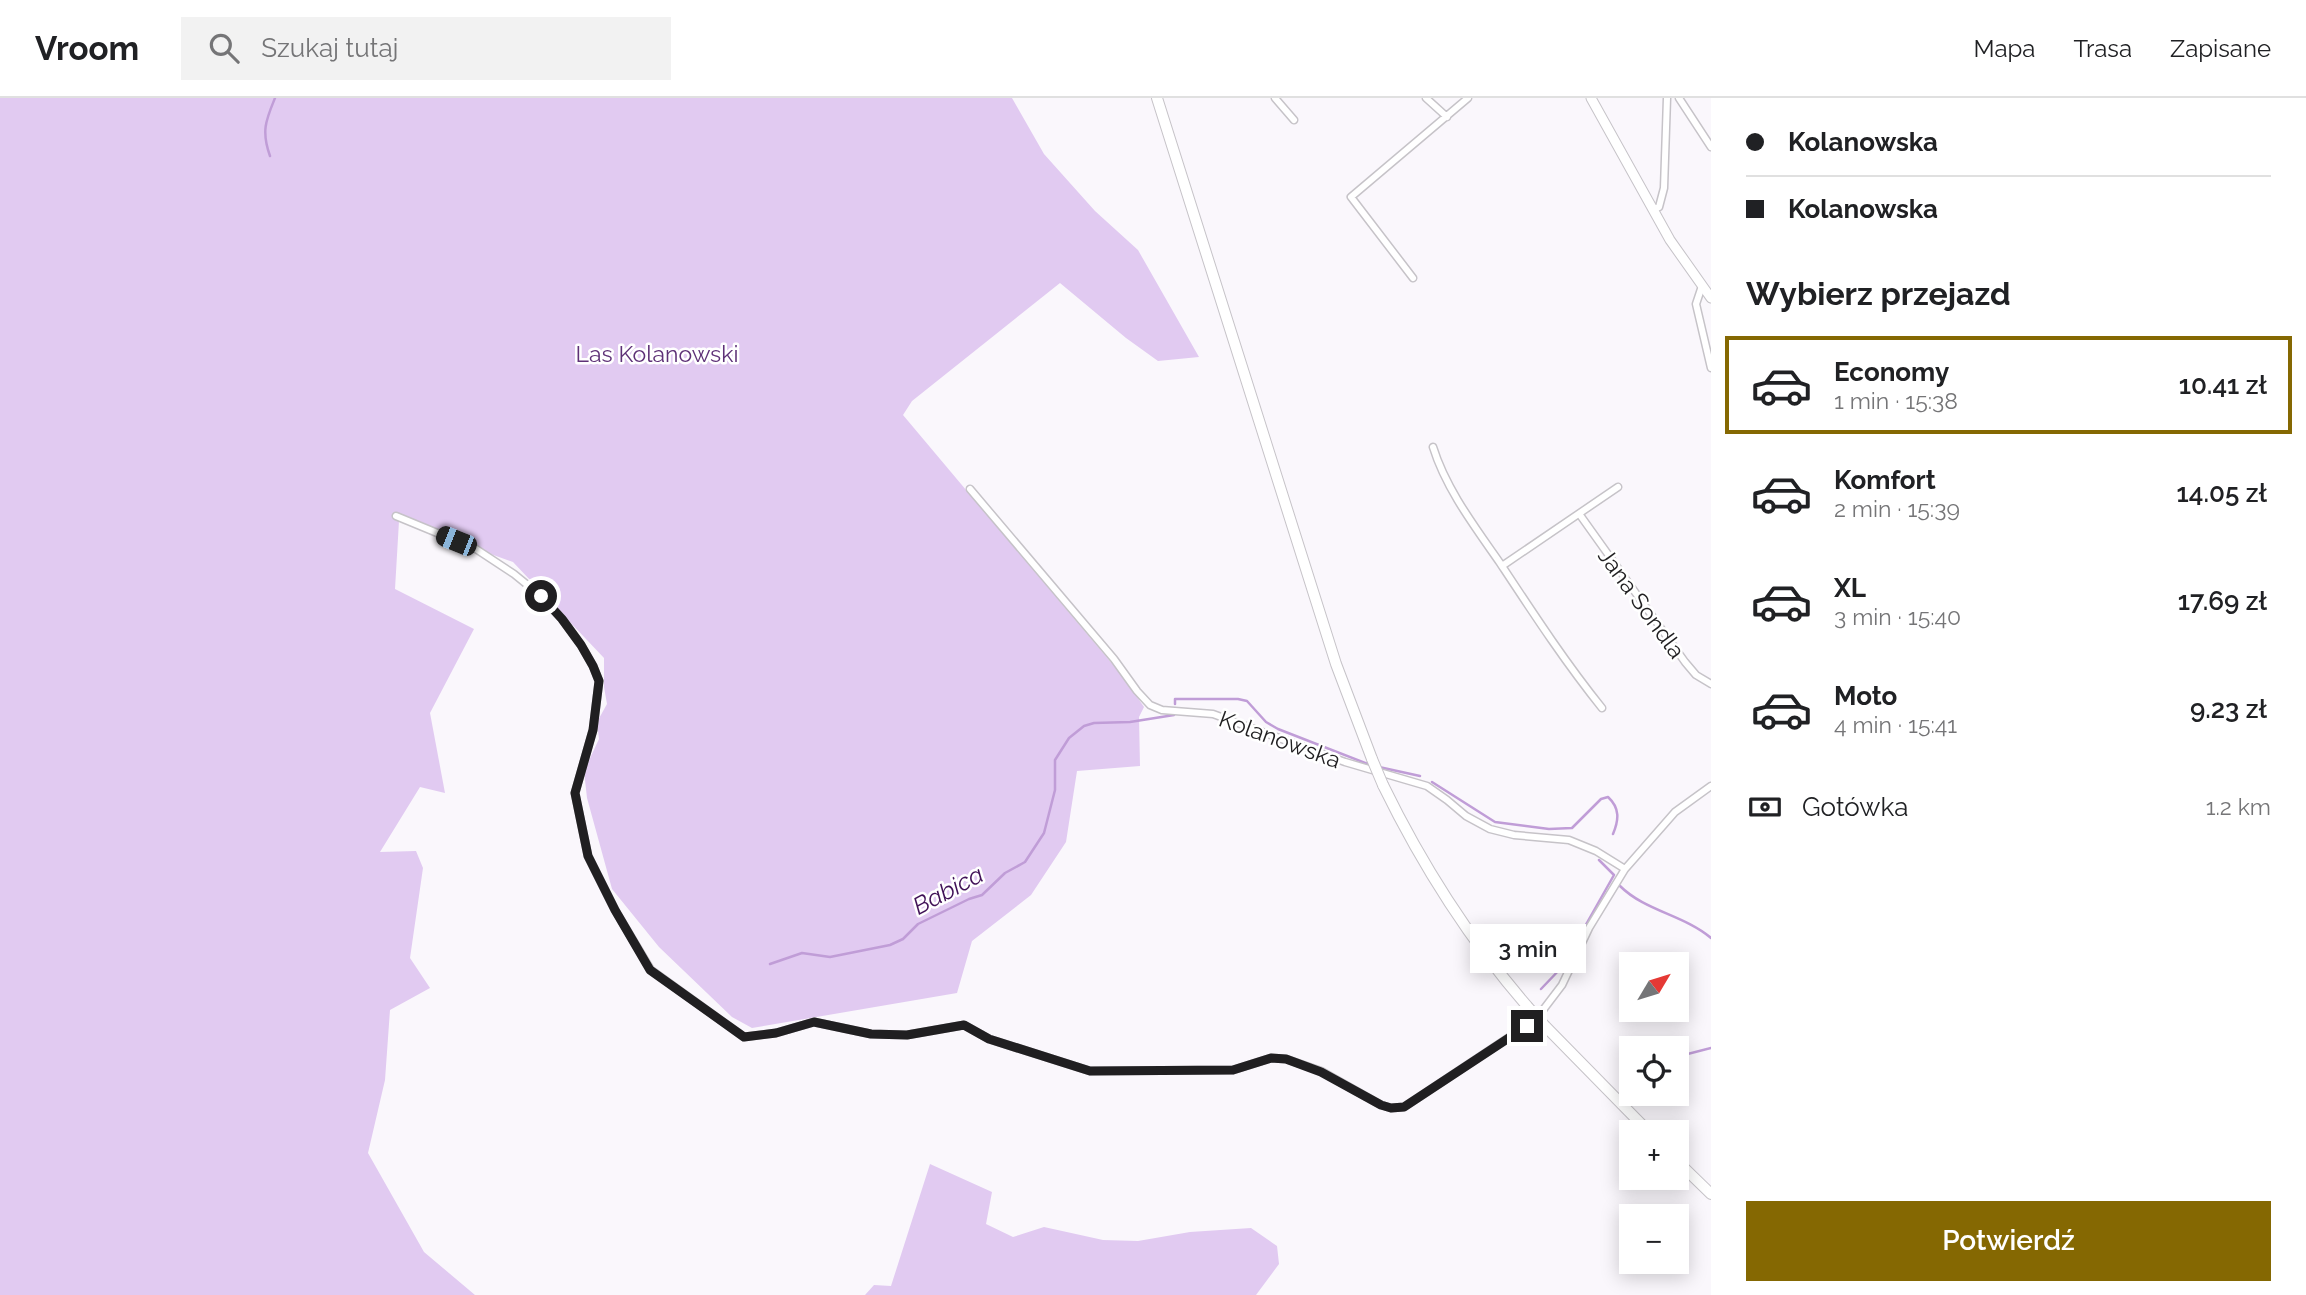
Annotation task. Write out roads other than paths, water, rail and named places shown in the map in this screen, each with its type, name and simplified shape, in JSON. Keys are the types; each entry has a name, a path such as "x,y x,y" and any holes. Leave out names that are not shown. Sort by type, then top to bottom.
{"main road":[{"path":"1157,98 1336,664 1383,785 1405,830 1481,950 1545,1026 1637,1120"},
{"path":"1591,98 1653,210 1682,258 1711,298"},
{"path":"1689,1173 1711,1194"}],"street":[{"path":"1275,98 1294,120"},
{"path":"1426,98 1447,117"},
{"path":"1413,278 1351,197 1468,98"},
{"path":"1653,210 1659,207 1664,188 1667,98"},
{"path":"1679,98 1711,147"},
{"path":"1702,286 1696,304 1711,368"},
{"path":"1433,447 1452,490 1566,663 1602,708"},
{"path":"1502,566 1618,487"},
{"name":"Kolanowska","path":"970,489 1150,705 1162,709 1213,714 1345,762 1427,786 1466,816 1490,829 1514,835 1569,840 1596,851 1625,869"},
{"name":"Jana Sondla","path":"1580,515 1685,662 1696,675 1711,684"},
{"path":"396,516 476,549 514,574 541,596 581,645 599,681 593,730 575,793 588,856 650,970 744,1037 776,1033 814,1022 871,1034 907,1035 964,1025 989,1039 1090,1071 1233,1070 1271,1058 1286,1059 1321,1072 1381,1105 1391,1108 1404,1107 1527,1026 1543,1010 1562,985 1589,928 1625,869 1675,812 1711,786"}],"waterway":[{"path":"270,156 266,126 275,98"},
{"name":"Babica","path":"1175,704 1175,699 1247,701 1266,722 1278,729 1373,766"},
{"name":"Babica","path":"770,964 802,953 830,957 890,945 903,939 918,924 982,895 1005,873 1025,862 1044,833 1055,790 1055,760 1069,738 1084,726 1094,723 1130,722 1174,715"},
{"name":"Babica","path":"1379,767 1420,776"},
{"name":"Babica","path":"1432,782 1495,822 1549,829 1572,828 1601,799 1608,797 1615,805 1617,814 1613,834"},
{"path":"1541,989 1562,967 1614,875 1599,860"},
{"name":"Babica","path":"1620,886 1641,901 1711,938"},
{"path":"1689,1054 1711,1048"}],"park label":[{"name":"Las Kolanowski","path":"657,353"}]}
